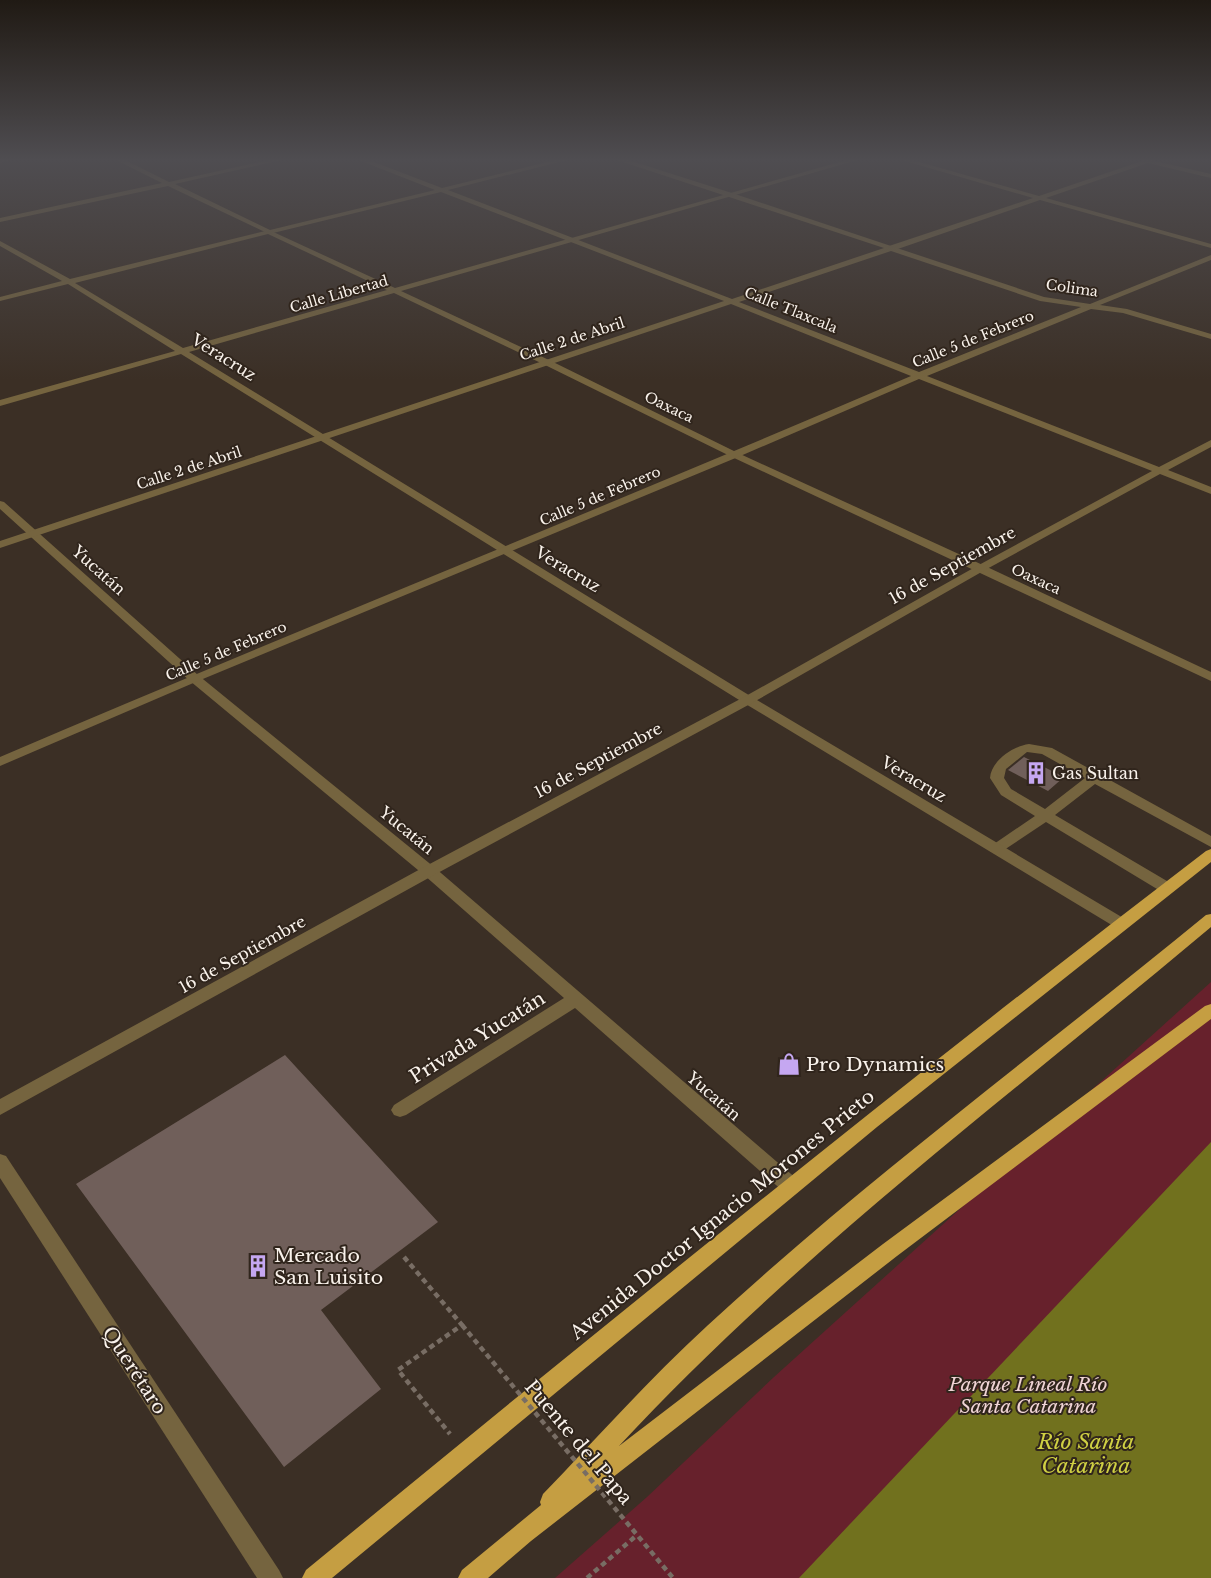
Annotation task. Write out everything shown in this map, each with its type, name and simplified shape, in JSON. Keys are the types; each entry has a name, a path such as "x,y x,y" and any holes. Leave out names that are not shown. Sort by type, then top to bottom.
{"highway":[{"name":"Avenida Doctor Ignacio Morones Prieto","path":"314,1578 791,1186 1120,923 1211,854"},
{"path":"523,1533 653,1395 736,1313 841,1220 1122,994 1211,919"},
{"path":"470,1578 523,1533 890,1250 1211,1010"}],"street":[{"path":"0,299 266,233"},
{"name":"Oaxaca","path":"270,233 546,362 736,455 1211,677"},
{"name":"Calle Tlaxcala","path":"556,233 1211,491"},
{"name":"Calle Libertad","path":"0,403 602,233"},
{"name":"Colima","path":"842,233 1043,299 1124,310 1211,337"},
{"name":"Calle 2 de Abril","path":"0,545 937,233"},
{"path":"1163,233 1211,246"},
{"name":"Veracruz","path":"0,243 69,282 748,700 1120,923"},
{"name":"Calle 5 de Febrero","path":"0,762 194,678 736,455 918,376 1211,257"},
{"name":"16 de Septiembre","path":"0,1108 429,871 748,700 981,568 1211,443"},
{"name":"Yucatán","path":"0,504 194,678 429,871 791,1186"},
{"path":"1167,888 1006,792 999,785 997,773 1000,766 1022,749 1038,749 1057,755 1211,842"},
{"path":"996,849 1046,815 1095,777"},
{"name":"Privada Yucatán","path":"400,1110 576,1000"},
{"name":"Querétaro","path":"0,1162 271,1578"}],"path":[{"name":"Puente del Papa","path":"404,1256 673,1578"},
{"path":"462,1325 398,1370 465,1453"},
{"path":"587,1578 638,1536"}],"green space":[{"name":"Parque Lineal Río Santa Catarina","path":"1211,982 1211,1578 555,1578 647,1497 774,1377"}],"water":[{"name":"Río Santa Catarina","path":"1211,1142 1211,1578 799,1578"}],"building":[{"name":"Gas Sultan","path":"1024,757 1064,777 1048,791 1008,770"},
{"name":"Mercado San Luisito","path":"285,1055 438,1222 321,1310 381,1389 284,1467 76,1184"}],"place":[{"name":"Gas Sultan","path":"1036,773"},
{"name":"Pro Dynamics","path":"789,1064"},
{"name":"Mercado San Luisito","path":"258,1266"}]}
